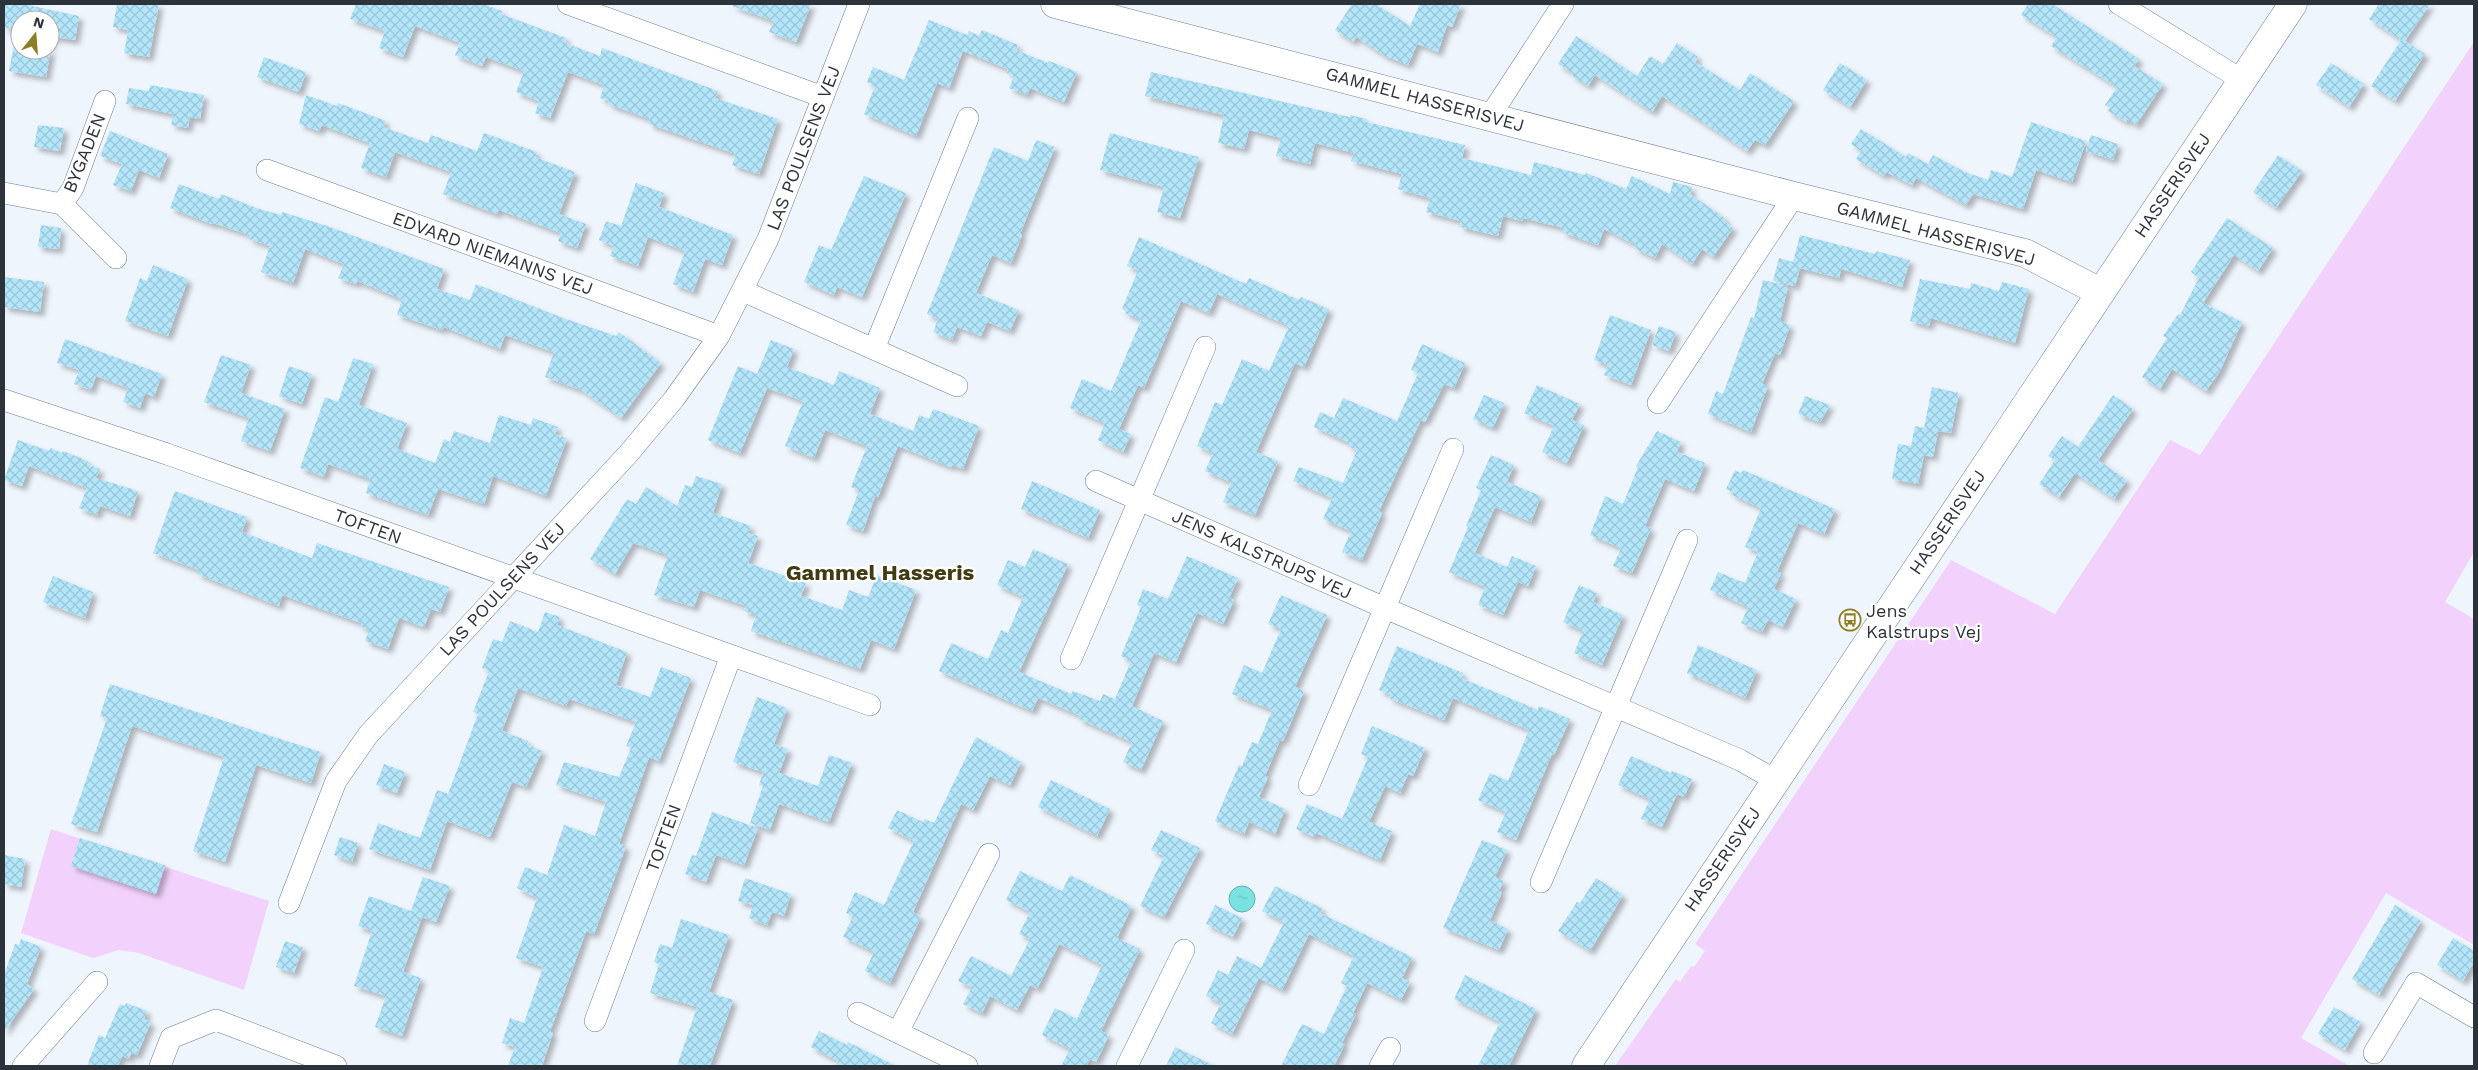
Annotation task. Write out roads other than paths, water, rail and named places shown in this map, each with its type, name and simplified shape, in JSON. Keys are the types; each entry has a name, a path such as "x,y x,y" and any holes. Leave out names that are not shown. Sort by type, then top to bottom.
{"street":[{"path":"568,4 823,98"},
{"name":"LAS POULSENS VEJ","path":"289,903 336,781 368,735 629,453 674,399 719,336 768,239 859,4"},
{"name":"GAMMEL HASSERISVEJ","path":"1055,4 1123,12 1490,116 1794,196 2025,253 2100,292"},
{"path":"1490,116 1563,4"},
{"path":"2119,4 2242,80"},
{"name":"HASSERISVEJ","path":"1586,1066 2293,4"},
{"name":"BYGADEN","path":"62,204 73,188 104,101"},
{"path":"874,349 968,118"},
{"name":"EDVARD NIEMANNS VEJ","path":"267,170 719,336"},
{"name":"BYGADEN","path":"4,193 62,204 116,258"},
{"path":"1658,403 1794,196"},
{"path":"743,291 957,386"},
{"path":"1071,659 1205,347"},
{"name":"TOFTEN","path":"4,400 167,454 870,705"},
{"path":"1309,785 1453,449"},
{"name":"JENS KALSTRUPS VEJ","path":"1096,481 1385,608 1740,760 1775,780"},
{"path":"1541,882 1687,540"},
{"name":"TOFTEN","path":"595,1020 731,656"},
{"path":"898,1032 989,854"},
{"path":"1127,1066 1184,950"},
{"path":"23,1066 98,982"},
{"path":"2374,1053 2416,983 2474,1017"},
{"path":"858,1013 898,1032 953,1063"},
{"path":"160,1066 171,1038 216,1020 336,1066"}],"water":[{"path":"1242,886 1251,890 1255,899 1251,908 1242,912 1233,908 1229,899 1233,890"}],"place":[{"name":"Jens Kalstrups Vej","path":"1850,620"}],"district":[{"name":"Gammel Hasseris","path":"880,572"}]}
